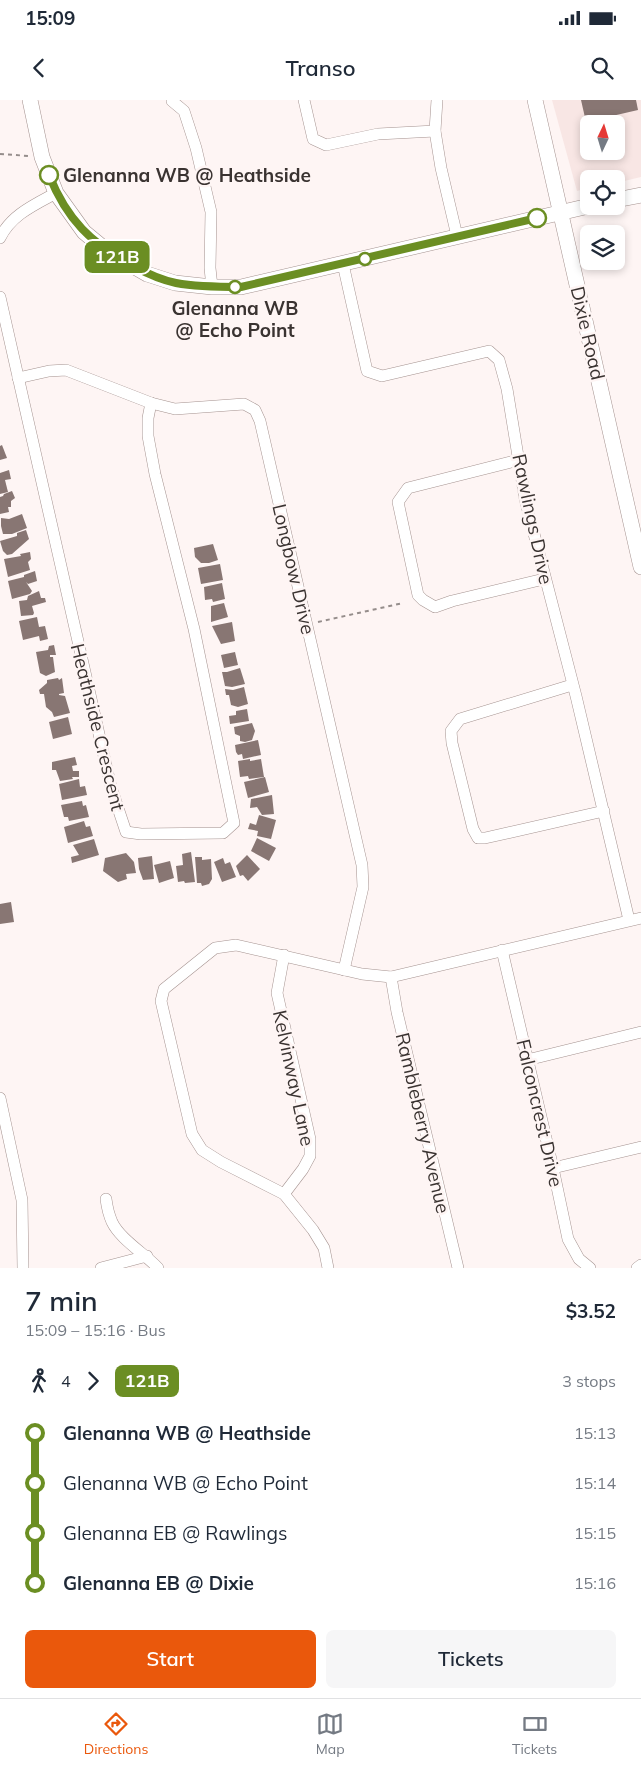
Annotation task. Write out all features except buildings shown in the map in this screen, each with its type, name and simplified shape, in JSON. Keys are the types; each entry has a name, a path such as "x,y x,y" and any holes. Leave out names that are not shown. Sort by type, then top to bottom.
{"street":[{"path":"30,100 42,157 56,193 84,232 107,251 148,274 175,283 212,287 241,287 580,208"},
{"path":"304,100 313,139 326,145 378,134 435,131"},
{"path":"437,100 435,131 441,168 457,236"},
{"name":"Dixie Road","path":"535,100 641,567"},
{"path":"172,101 184,111 196,148 211,212 210,268 212,287"},
{"path":"0,238 5,228 17,216 56,193"},
{"path":"625,198 641,195"},
{"name":"Rawlings Drive","path":"343,264 367,371 382,376 489,351 499,360 507,389 525,499 604,811 629,920"},
{"name":"Heathside Crescent","path":"0,297 111,786 126,832 141,834 223,833 234,823 194,629 155,474 148,436 148,418 151,403"},
{"name":"Longbow Drive","path":"18,378 49,371 66,370 151,403 174,409 244,404 255,410 260,421 362,865 363,887 344,970"},
{"path":"519,460 408,488 398,502 418,595 435,607 452,601 544,579"},
{"path":"572,685 460,719 451,731 473,829 478,838 485,838 604,811"},
{"path":"328,1268 324,1248 313,1230 284,1194 221,1162 202,1150 192,1134 161,1001 164,989 215,948 236,945 362,974 391,977 641,918"},
{"name":"Falconcrest Drive","path":"502,950 568,1239 578,1259 590,1268"},
{"name":"Kelvinway Lane","path":"284,955 277,993 310,1139 310,1156 303,1169 284,1194"},
{"name":"Rambleberry Avenue","path":"391,977 397,1012 458,1268"},
{"path":"527,1060 641,1032"},
{"path":"0,1098 22,1200 23,1268"},
{"path":"553,1168 641,1147"},
{"path":"106,1199 112,1222 117,1230 158,1268"},
{"path":"101,1268 147,1256"},
{"path":"637,1268 641,1265"}],"path":[{"path":"0,154 42,157"},
{"path":"318,622 403,602"}],"shaded area":[{"path":"552,100 641,100 641,177 625,181 625,170 580,170 580,190 577,191"}],"bus line":[{"name":"121B","path":"49,175 56,193 84,232 107,251 148,274 175,283 212,287 241,287 537,218"}],"place":[{"name":"Glenanna WB @ Heathside","path":"49,175"},
{"name":"Glenanna WB @ Echo Point","path":"235,287"}]}
